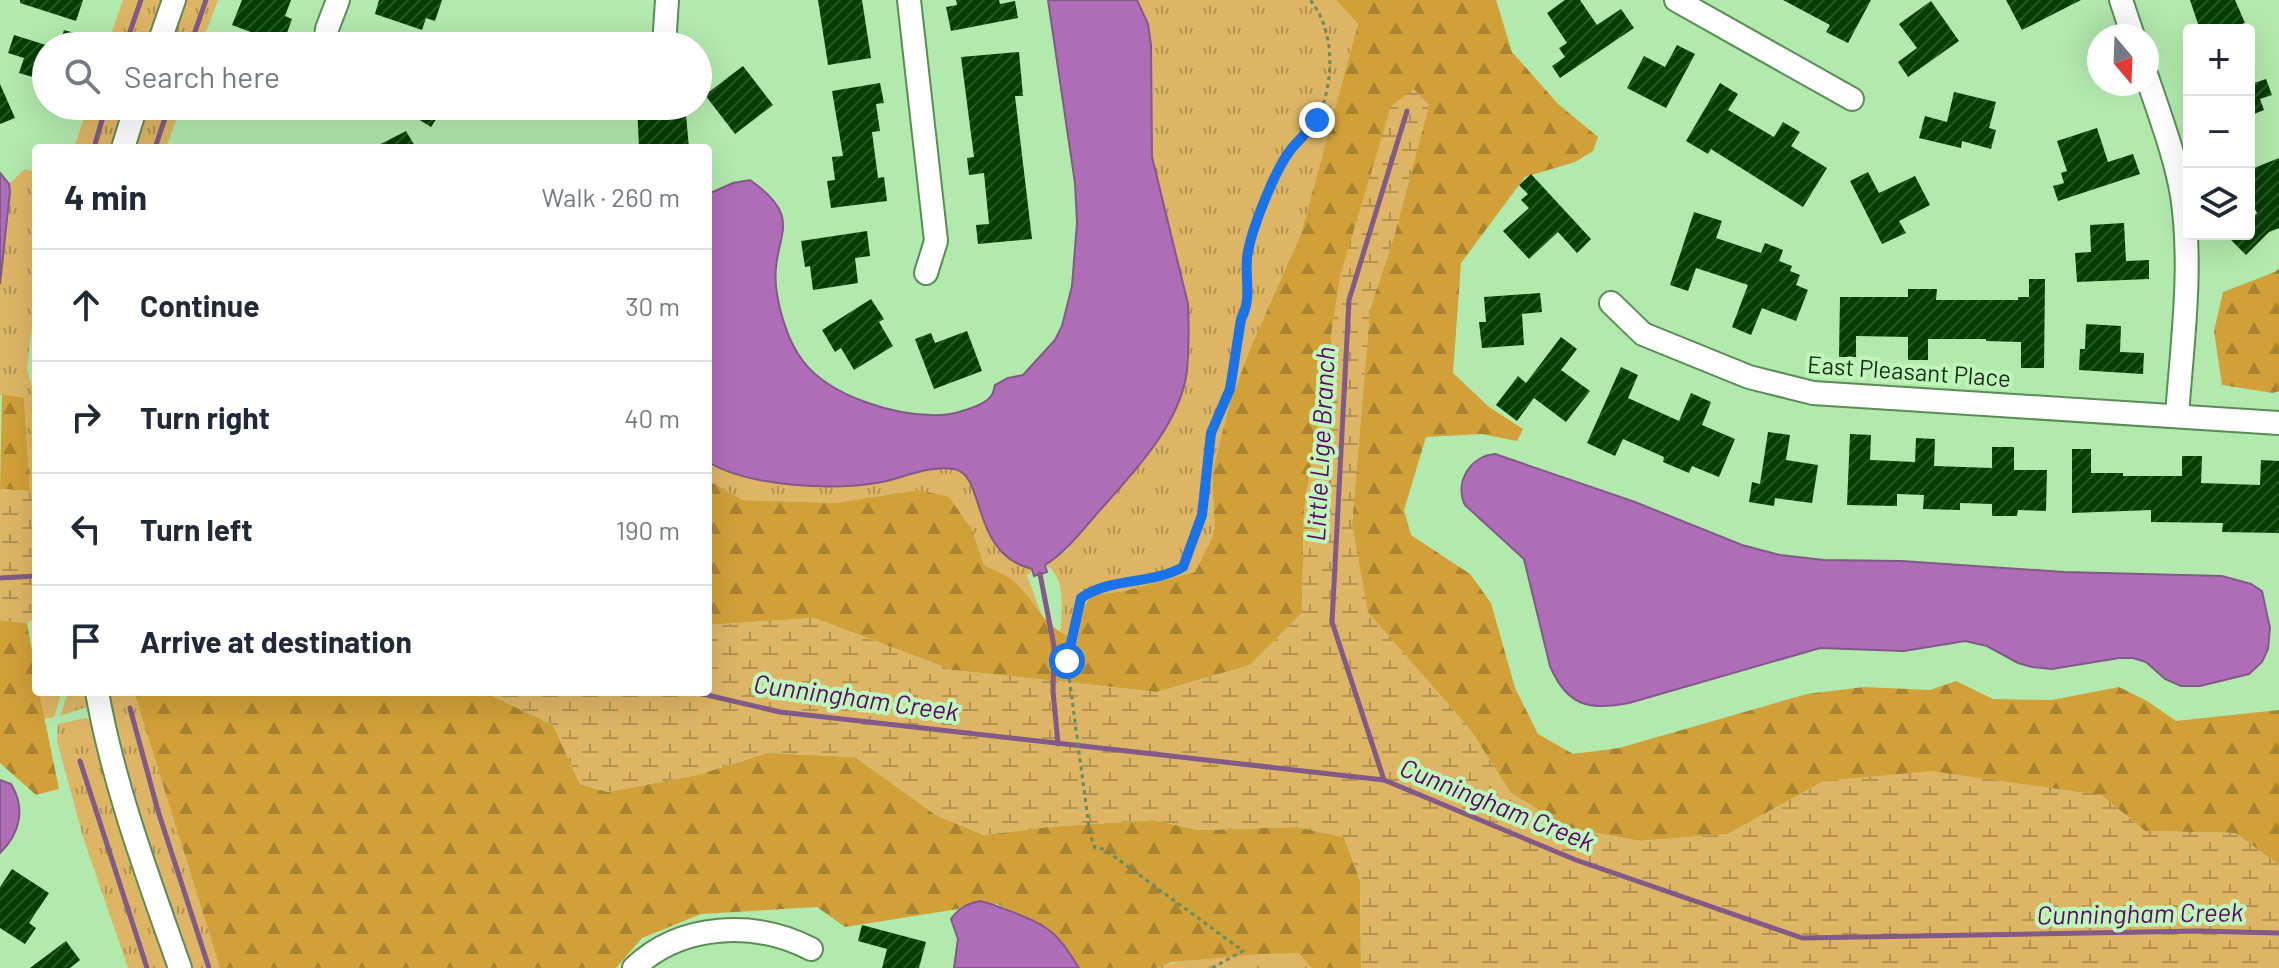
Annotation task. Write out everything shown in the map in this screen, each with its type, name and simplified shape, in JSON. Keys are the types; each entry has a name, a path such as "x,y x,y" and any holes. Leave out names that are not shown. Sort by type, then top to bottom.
{"street":[{"path":"163,32 174,0"},
{"path":"327,32 338,0"},
{"path":"665,32 667,0"},
{"path":"909,0 936,241 926,273"},
{"path":"1676,0 1852,99"},
{"path":"2121,0 2129,24"},
{"path":"2153,96 2173,154 2186,235 2177,416"},
{"path":"124,144 132,120"},
{"name":"East Pleasant Place","path":"1611,303 1643,334 1749,377 1813,393 2279,423"},
{"path":"98,696 113,766 131,826 180,968"},
{"path":"634,968 662,948 717,930 768,932 811,949"}],"path":[{"path":"1212,968 1243,951 1104,849 1095,848 1090,835 1067,661 1081,598 1094,589 1171,574 1183,567 1191,548 1202,515 1211,433 1230,389 1241,319 1247,309 1247,260 1253,232 1276,175 1291,149 1317,120 1328,87 1331,62 1327,39 1319,14 1310,0"}],"green space":[{"path":"123,0 165,0 154,32 112,32"},
{"path":"184,0 218,0 206,32 173,32"},
{"path":"1137,0 1336,0 1358,24 1301,234 1253,342 1212,474 1215,532 1195,572 1125,591 1092,595 1083,607 1078,642 1060,634 1060,586 1052,570 1045,565 1066,551 1147,456 1167,424 1187,373 1188,304 1152,157 1151,45 1148,24"},
{"path":"1336,0 1496,0 1512,52 1558,104 1598,137 1593,151 1575,162 1525,177 1461,263 1453,373 1489,407 1523,429 1517,441 1481,434 1426,437 1404,510 1411,535 1470,574 1491,603 1515,688 1538,734 1573,754 1619,748 1807,694 1864,687 1930,690 1956,681 1993,699 2052,700 2119,687 2176,721 2279,710 2279,865 2235,833 2145,831 2101,795 1824,781 1728,834 1640,841 1568,828 1511,793 1469,728 1367,612 1352,524 1370,309 1395,233 1429,105 1304,509 1302,613 1250,665 1157,692 952,670 814,618 712,625 712,482 743,500 835,503 918,490 949,497 972,530 984,565 1015,582 1049,623 1077,641 1084,607 1092,595 1125,591 1195,572 1215,532 1212,474 1230,403 1253,342 1301,234 1358,24"},
{"path":"1414,89 1429,105 1395,233 1370,309 1352,524 1368,612 1469,728 1511,793 1568,828 1640,841 1728,834 1824,781 1931,771 2101,795 2145,831 2235,833 2279,865 2279,968 1361,968 1360,880 1344,837 1297,827 1198,830 1154,820 1047,827 984,835 936,815 855,757 767,753 697,775 608,792 580,784 553,725 492,696 712,696 712,625 814,618 952,670 1157,692 1250,665 1302,613 1304,509 1340,276 1391,106"},
{"path":"83,120 123,120 115,144 75,144"},
{"path":"142,120 176,120 167,144 134,144"},
{"path":"25,169 32,171 32,327 27,369 32,386 32,498 24,399 0,396 0,284 9,214 9,184"},
{"path":"2279,268 2279,391 2273,393 2222,385 2214,331 2223,292"},
{"path":"2,394 24,398 30,491 0,489"},
{"path":"712,464 750,478 864,483 882,482 936,469 954,469 964,475 971,485 988,532 998,548 1012,560 1032,569 1027,575 1043,619 1016,582 984,565 972,530 918,490 835,503 743,500 712,482"},
{"path":"0,489 30,491 32,620 27,623 0,620"},
{"path":"0,620 27,623 32,651 32,696 40,696 59,789 36,795 0,763"},
{"path":"40,696 61,696 54,717 43,719"},
{"path":"67,696 89,696 90,706 60,716"},
{"path":"106,696 135,696 220,968 189,968 126,778"},
{"path":"135,696 492,696 553,725 580,784 608,792 697,775 767,753 855,757 936,815 984,835 1047,827 1154,820 1198,830 1297,827 1344,837 1360,880 1361,968 1311,968 1299,953 1173,962 1156,968 1079,968 1066,948 1046,927 997,904 967,904 958,909 845,927 817,907 701,914 642,938 616,968 220,968"},
{"path":"85,718 93,721 170,968 128,968 83,837 57,741 58,724"},
{"path":"1300,953 1311,968 1156,968 1209,957"}],"shaded area":[{"path":"1048,0 1137,0 1148,24 1151,45 1152,157 1188,304 1187,371 1175,410 1154,446 1075,539 1045,565 1047,572 1034,576 1032,569 1012,560 998,547 988,532 971,485 964,474 954,469 927,470 862,485 817,486 769,482 712,464 712,192 750,180 768,194 778,207 783,229 776,269 779,306 793,345 815,374 830,385 866,402 905,412 946,415 988,400 995,385 1023,375 1055,340 1062,326 1072,286 1077,223 1075,183"},
{"path":"0,173 9,184 10,192 0,284"},
{"path":"1495,454 1635,502 1742,545 1780,555 2064,572 2222,576 2251,584 2262,591 2270,628 2268,649 2262,662 2249,674 2200,686 2181,686 2165,679 2146,662 2133,658 2052,669 2018,663 1987,646 1965,641 1904,651 1820,648 1629,703 1591,705 1564,690 1550,666 1524,559 1465,505 1462,488 1466,472 1478,460"},
{"path":"0,780 11,784 16,793 19,820 12,838 0,853"},
{"path":"980,901 1046,928 1060,941 1079,968 954,968 958,939 951,919 963,907"}],"building":[{"path":"20,0 83,0 76,21 20,3"},
{"path":"242,0 291,0 285,16 292,19 287,32 251,32 232,25"},
{"path":"379,0 442,0 435,21 426,18 422,30 375,14"},
{"path":"818,0 862,0 871,58 828,65"},
{"path":"956,0 999,0 1000,4 1015,1 1018,18 951,31 946,7 957,5"},
{"path":"1565,0 1580,0 1597,25 1621,9 1634,28 1560,78 1552,66 1565,57 1559,48 1567,43 1547,13"},
{"path":"1783,0 1871,0 1848,43 1826,32 1830,25"},
{"path":"2006,0 2081,0 2022,30"},
{"path":"2190,0 2235,0 2245,23 2242,24 2198,24"},
{"path":"1931,1 1959,41 1908,77 1898,62 1917,48 1899,24"},
{"path":"14,35 32,41 32,77 19,73 24,58 8,53"},
{"path":"1677,45 1695,54 1666,108 1627,88 1644,56 1665,67"},
{"path":"1019,52 1023,96 1015,96 1032,239 978,244 976,225 989,224 984,173 969,175 967,158 974,157 961,57"},
{"path":"743,66 773,105 735,134 712,104 712,90"},
{"path":"2266,79 2272,95 2260,99 2264,110 2255,114 2255,83"},
{"path":"880,83 884,103 876,104 880,131 872,132 878,178 884,177 887,201 831,208 827,181 835,180 832,157 843,156 832,91"},
{"path":"1720,83 1738,94 1728,110 1774,137 1783,122 1800,132 1791,146 1827,168 1803,207 1711,149 1708,154 1686,141"},
{"path":"0,84 15,118 0,124"},
{"path":"1954,92 1996,102 1989,128 1996,130 1991,149 1962,141 1961,148 1919,138 1925,116 1947,122"},
{"path":"420,120 436,120 431,127"},
{"path":"638,120 686,120 689,144 639,144"},
{"path":"2097,128 2108,162 2133,154 2140,174 2058,201 2053,186 2064,183 2061,173 2067,171 2057,141"},
{"path":"406,131 414,144 381,144"},
{"path":"2279,158 2279,228 2269,232 2246,255 2231,240 2255,240 2255,168"},
{"path":"1868,172 1879,193 1915,176 1930,205 1899,221 1906,233 1882,244 1850,181"},
{"path":"1531,174 1591,239 1577,253 1558,232 1529,259 1503,231 1529,208 1521,200 1528,194 1519,185"},
{"path":"1694,212 1722,221 1716,238 1761,253 1765,243 1783,250 1779,261 1792,266 1790,271 1800,275 1796,285 1808,290 1796,321 1762,308 1751,335 1732,327 1748,285 1696,268 1688,291 1670,285"},
{"path":"2124,223 2126,261 2149,260 2149,279 2077,282 2075,253 2091,252 2090,225"},
{"path":"867,231 870,256 855,258 858,283 813,290 810,266 805,267 801,241"},
{"path":"2029,279 2045,279 2044,368 2021,368 2021,342 1986,339 1928,339 1928,360 1908,360 1908,337 1856,336 1856,357 1839,357 1840,297 1908,297 1908,289 1937,289 1936,300 2018,300 2018,297 2029,297"},
{"path":"1540,293 1542,312 1522,314 1524,345 1482,348 1479,322 1486,322 1484,297"},
{"path":"871,299 884,319 879,322 893,346 854,370 841,348 835,352 822,330"},
{"path":"2086,324 2121,326 2120,352 2144,353 2143,374 2079,370 2080,349 2085,349"},
{"path":"967,331 982,371 934,389 915,339 931,333 935,343"},
{"path":"1561,337 1577,349 1561,370 1590,391 1566,422 1534,398 1517,421 1496,405 1518,376 1526,383"},
{"path":"1621,367 1638,375 1628,398 1679,421 1691,393 1711,402 1702,425 1735,439 1719,477 1692,466 1689,473 1663,462 1664,457 1623,439 1615,456 1587,443"},
{"path":"1768,432 1790,435 1786,460 1818,465 1812,503 1775,498 1774,506 1749,502 1752,482 1760,484"},
{"path":"1850,434 1871,435 1870,460 1915,462 1916,438 1935,439 1934,466 1992,468 1992,447 2014,447 2014,470 2047,470 2046,511 2018,510 2017,516 1992,516 1992,504 1960,503 1960,510 1923,509 1924,495 1897,494 1897,506 1847,505"},
{"path":"2072,449 2091,449 2091,473 2123,473 2123,476 2182,476 2182,456 2202,456 2201,483 2260,485 2261,460 2279,461 2279,533 2222,532 2223,523 2151,522 2151,510 2072,513"},
{"path":"12,869 49,893 29,923 36,928 25,944 0,928 0,887"},
{"path":"862,925 926,942 919,968 882,968 887,949 858,941"},
{"path":"66,941 80,960 70,968 30,968"}],"waterway":[{"path":"130,32 141,0"},
{"path":"195,32 206,0"},
{"name":"Little Lige Branch","path":"1384,780 1332,622 1349,300 1407,111"},
{"path":"95,144 102,120"},
{"path":"156,144 164,120"},
{"path":"1040,574 1054,646 1053,691 1058,744"},
{"name":"Cunningham Creek","path":"0,578 32,576"},
{"name":"Cunningham Creek","path":"711,696 780,712 1384,780 1576,860 1802,938 2198,931 2279,933"},
{"path":"130,708 158,811 209,968"},
{"path":"80,761 147,968"}],"route":[{"path":"1067,661 1081,598 1094,589 1152,579 1183,567 1202,515 1211,433 1230,389 1241,319 1247,309 1247,260 1253,232 1276,175 1291,149 1317,120"}]}
